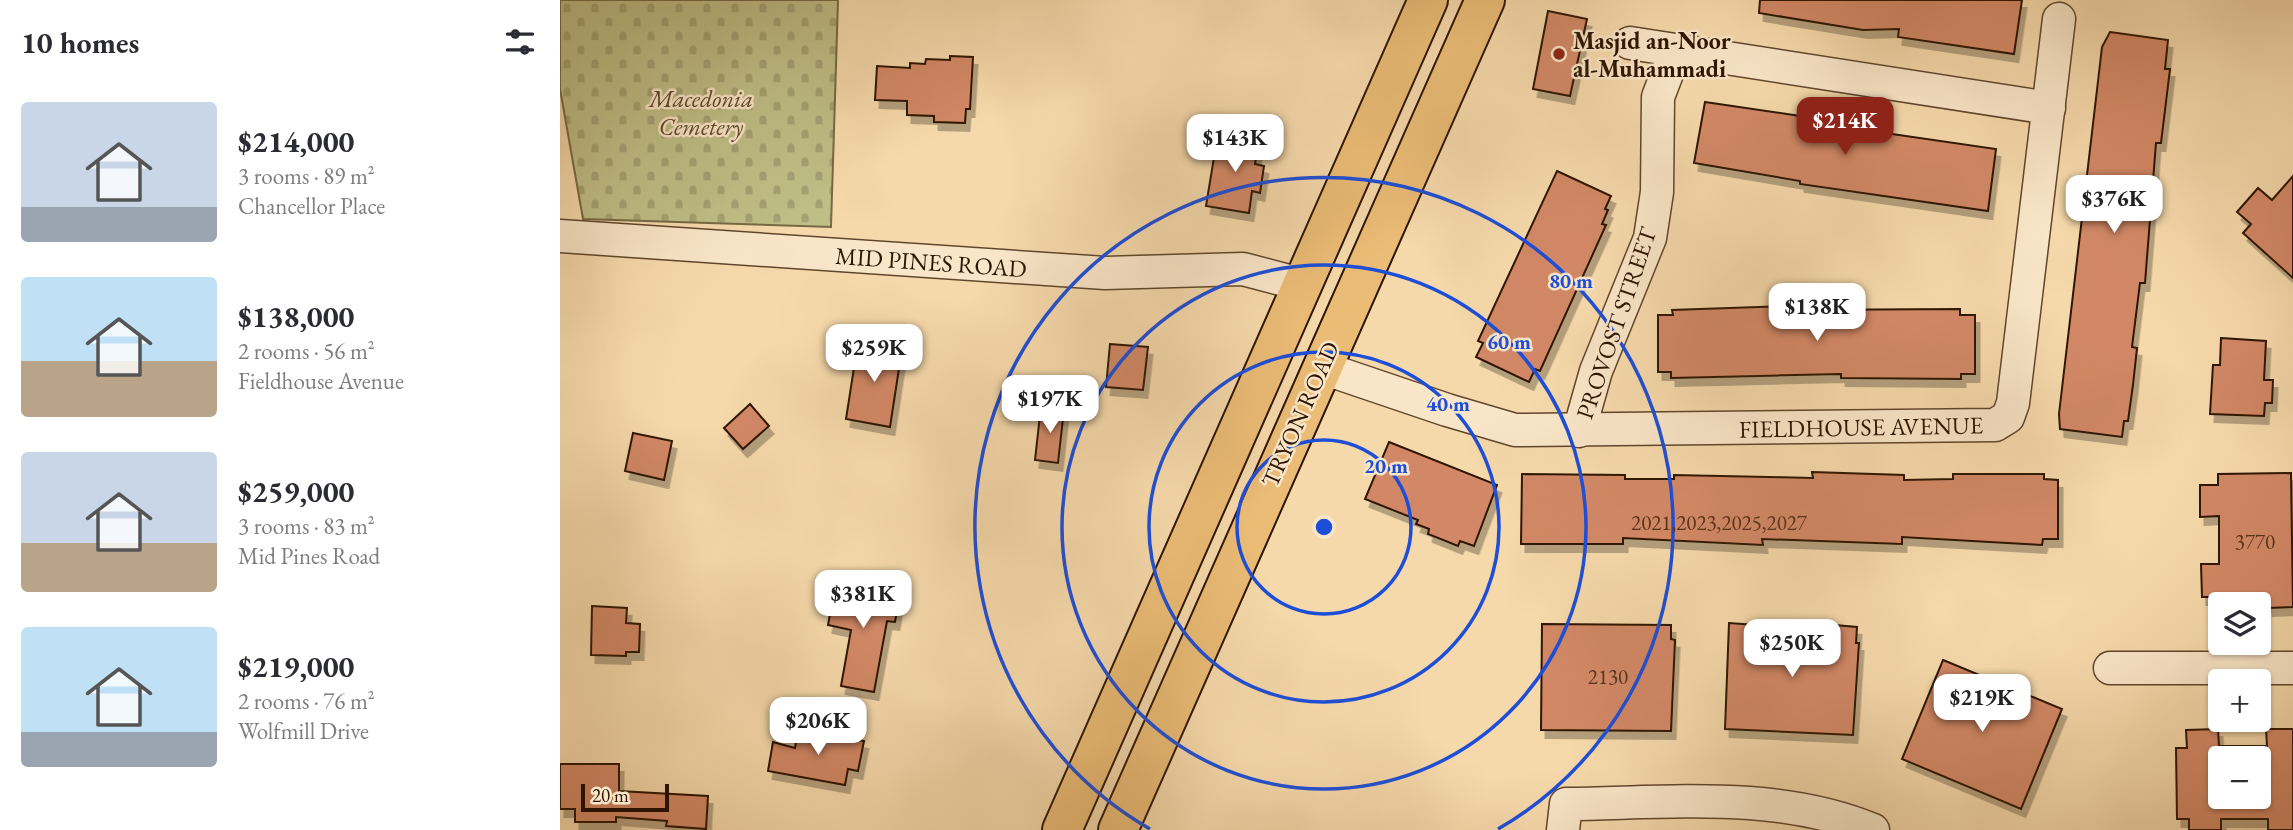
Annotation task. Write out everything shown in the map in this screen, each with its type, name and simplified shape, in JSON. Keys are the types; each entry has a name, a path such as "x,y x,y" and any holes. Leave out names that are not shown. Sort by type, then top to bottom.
{"main road":[{"name":"TRYON ROAD","path":"1062,830 1300,285 1428,0"},
{"name":"TRYON ROAD","path":"1118,830 1485,0"}],"street":[{"name":"FIELDHOUSE AVENUE","path":"1321,367 1447,410 1515,429 1579,431 1995,425 2008,417 2013,403 2059,19"},
{"path":"1630,43 2049,108"},
{"name":"PROVOST STREET","path":"1579,431 1597,371 1650,238 1657,192 1658,97 1676,50"},
{"name":"MID PINES ROAD","path":"560,236 1105,274 1243,269 1300,285"},
{"path":"2110,668 2293,668"},
{"path":"1563,830 1566,804 1723,803 1787,805 1836,817 1872,830"}],"green space":[{"name":"Macedonia Cemetery","path":"560,0 838,0 831,227 583,219 560,89"}],"building":[{"path":"1760,0 2022,0 2014,54 1898,37 1899,29 1863,30 1759,13"},
{"name":"Masjid an-Noor al-Muhammadi","path":"1548,11 1587,19 1570,96 1533,89"},
{"path":"2110,32 2168,40 2165,69 2170,69 2161,143 2156,143 2145,283 2140,283 2132,347 2137,348 2133,385 2128,421 2124,421 2122,437 2060,429 2059,414 2102,47"},
{"path":"950,56 973,57 970,109 966,109 965,123 934,122 934,116 907,115 907,101 875,100 877,66 910,68 910,63 925,64 926,59 950,60"},
{"path":"1705,102 1814,118 1813,121 1830,125 1996,149 1988,211 1800,184 1800,181 1694,163"},
{"path":"1218,133 1259,140 1255,164 1264,166 1260,193 1252,191 1249,213 1206,206"},
{"path":"1557,171 1611,196 1602,224 1606,225 1540,371 1535,369 1529,382 1476,357 1483,343 1478,341"},
{"path":"2293,176 2293,278 2243,233 2251,224 2237,212 2258,188 2272,200"},
{"path":"1789,306 1789,310 1960,309 1960,315 1975,315 1975,374 1961,374 1961,379 1841,378 1841,374 1671,378 1671,372 1658,372 1658,315 1673,315 1672,310"},
{"path":"2221,338 2266,341 2264,380 2273,380 2272,403 2265,403 2264,416 2210,414 2213,365 2220,365"},
{"path":"858,342 902,349 890,427 846,419"},
{"path":"1110,344 1148,347 1143,390 1106,387"},
{"path":"750,404 769,426 743,449 724,428"},
{"path":"1041,406 1064,409 1058,463 1035,460"},
{"path":"633,433 672,441 664,480 625,471"},
{"path":"1389,442 1497,485 1474,546 1460,541 1458,546 1428,534 1429,529 1416,524 1418,520 1365,499"},
{"path":"1812,472 1904,475 1904,480 1953,479 1953,474 2044,474 2044,479 2058,480 2058,539 2043,539 2042,545 1902,537 1902,544 1762,539 1763,545 1623,538 1623,544 1521,544 1522,474 1625,475 1625,479 1674,479 1674,475 1813,478"},
{"path":"2291,473 2293,607 2271,608 2271,592 2208,592 2208,597 2202,597 2201,564 2219,564 2219,516 2200,517 2200,485 2218,485 2218,474"},
{"path":"836,582 900,593 895,622 887,621 874,692 841,686 851,630 828,625"},
{"path":"592,606 627,608 626,623 640,624 639,652 626,652 626,656 591,655"},
{"path":"1729,623 1812,629 1812,623 1857,627 1856,643 1859,643 1853,735 1725,729"},
{"path":"1542,624 1671,625 1671,639 1675,640 1671,731 1541,730"},
{"path":"1943,660 2062,709 2021,809 1902,759"},
{"path":"798,729 864,741 858,771 848,769 845,785 768,771 773,742 795,748"},
{"path":"2271,729 2293,729 2293,830 2268,830 2268,819 2221,819 2221,830 2189,830 2189,819 2177,819 2176,748 2187,748 2186,730 2218,732 2219,746 2208,746 2208,809 2271,809 2271,746 2267,746 2266,732 2271,732"},
{"path":"560,764 619,764 619,791 708,796 706,829 666,826 667,821 616,817 616,822 575,822 575,809 560,809"}],"place":[{"name":"Masjid an-Noor al-Muhammadi","path":"1559,54"}]}
